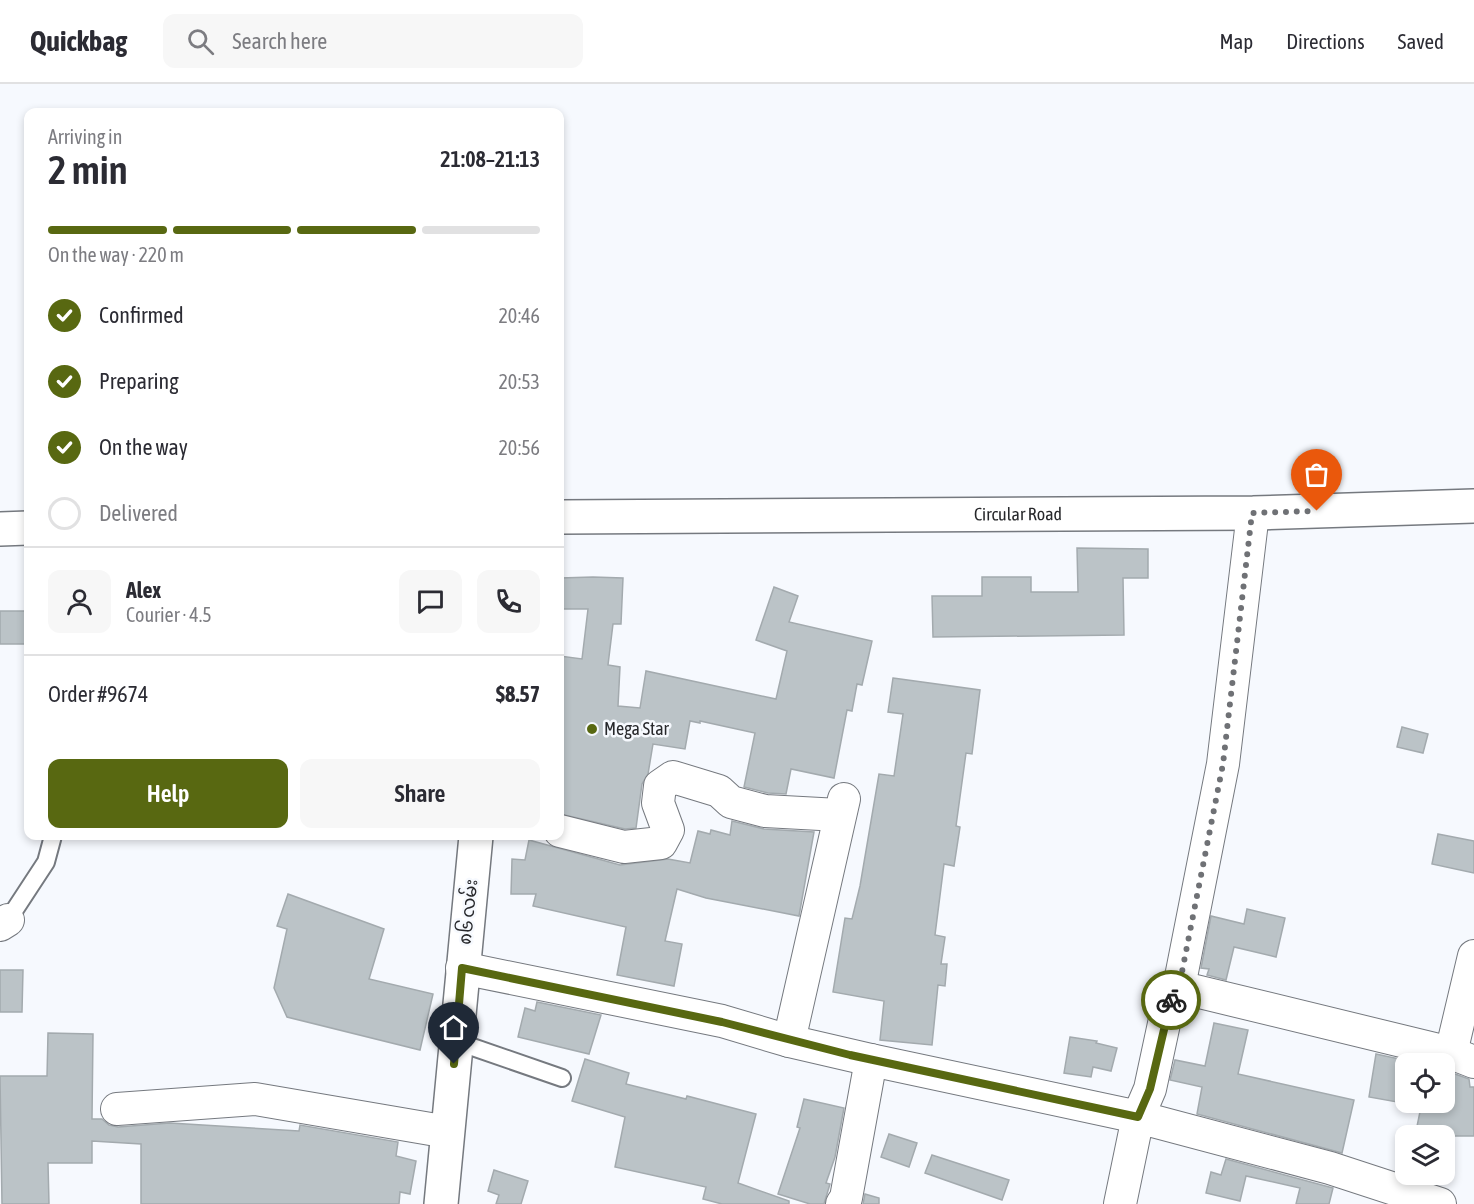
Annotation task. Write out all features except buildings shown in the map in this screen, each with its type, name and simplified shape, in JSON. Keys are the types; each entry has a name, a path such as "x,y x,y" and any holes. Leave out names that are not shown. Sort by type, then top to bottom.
{"main road":[{"name":"Circular Road","path":"564,517 1252,513 1474,506"},
{"path":"0,529 24,528"},
{"name":"၈၆ လမ်း","path":"441,1204 476,840"}],"street":[{"path":"1120,1204 1138,1117 1150,1089 1168,1005 1179,987 1223,764 1252,513"},
{"path":"564,832 624,847 661,843 668,830 658,803 660,786 672,777 719,791 731,801 765,811 841,807 789,1041"},
{"path":"1179,987 1463,1058 1474,956"},
{"path":"462,968 722,1022 789,1041 871,1060 1138,1117 1330,1168 1440,1204"},
{"path":"842,1204 846,1198 871,1060"},
{"path":"117,1108 255,1099 448,1132"}],"lane":[{"path":"4,923 46,862 52,840"},
{"path":"455,1041 562,1078"}],"way so far":[{"path":"1171,1000 1179,987 1223,764 1252,513 1317,511"}],"place":[{"name":"Mega Star","path":"592,729"}],"route":[{"path":"454,1064 462,968 722,1022 850,1055 1138,1117 1150,1089 1171,1000"}]}
